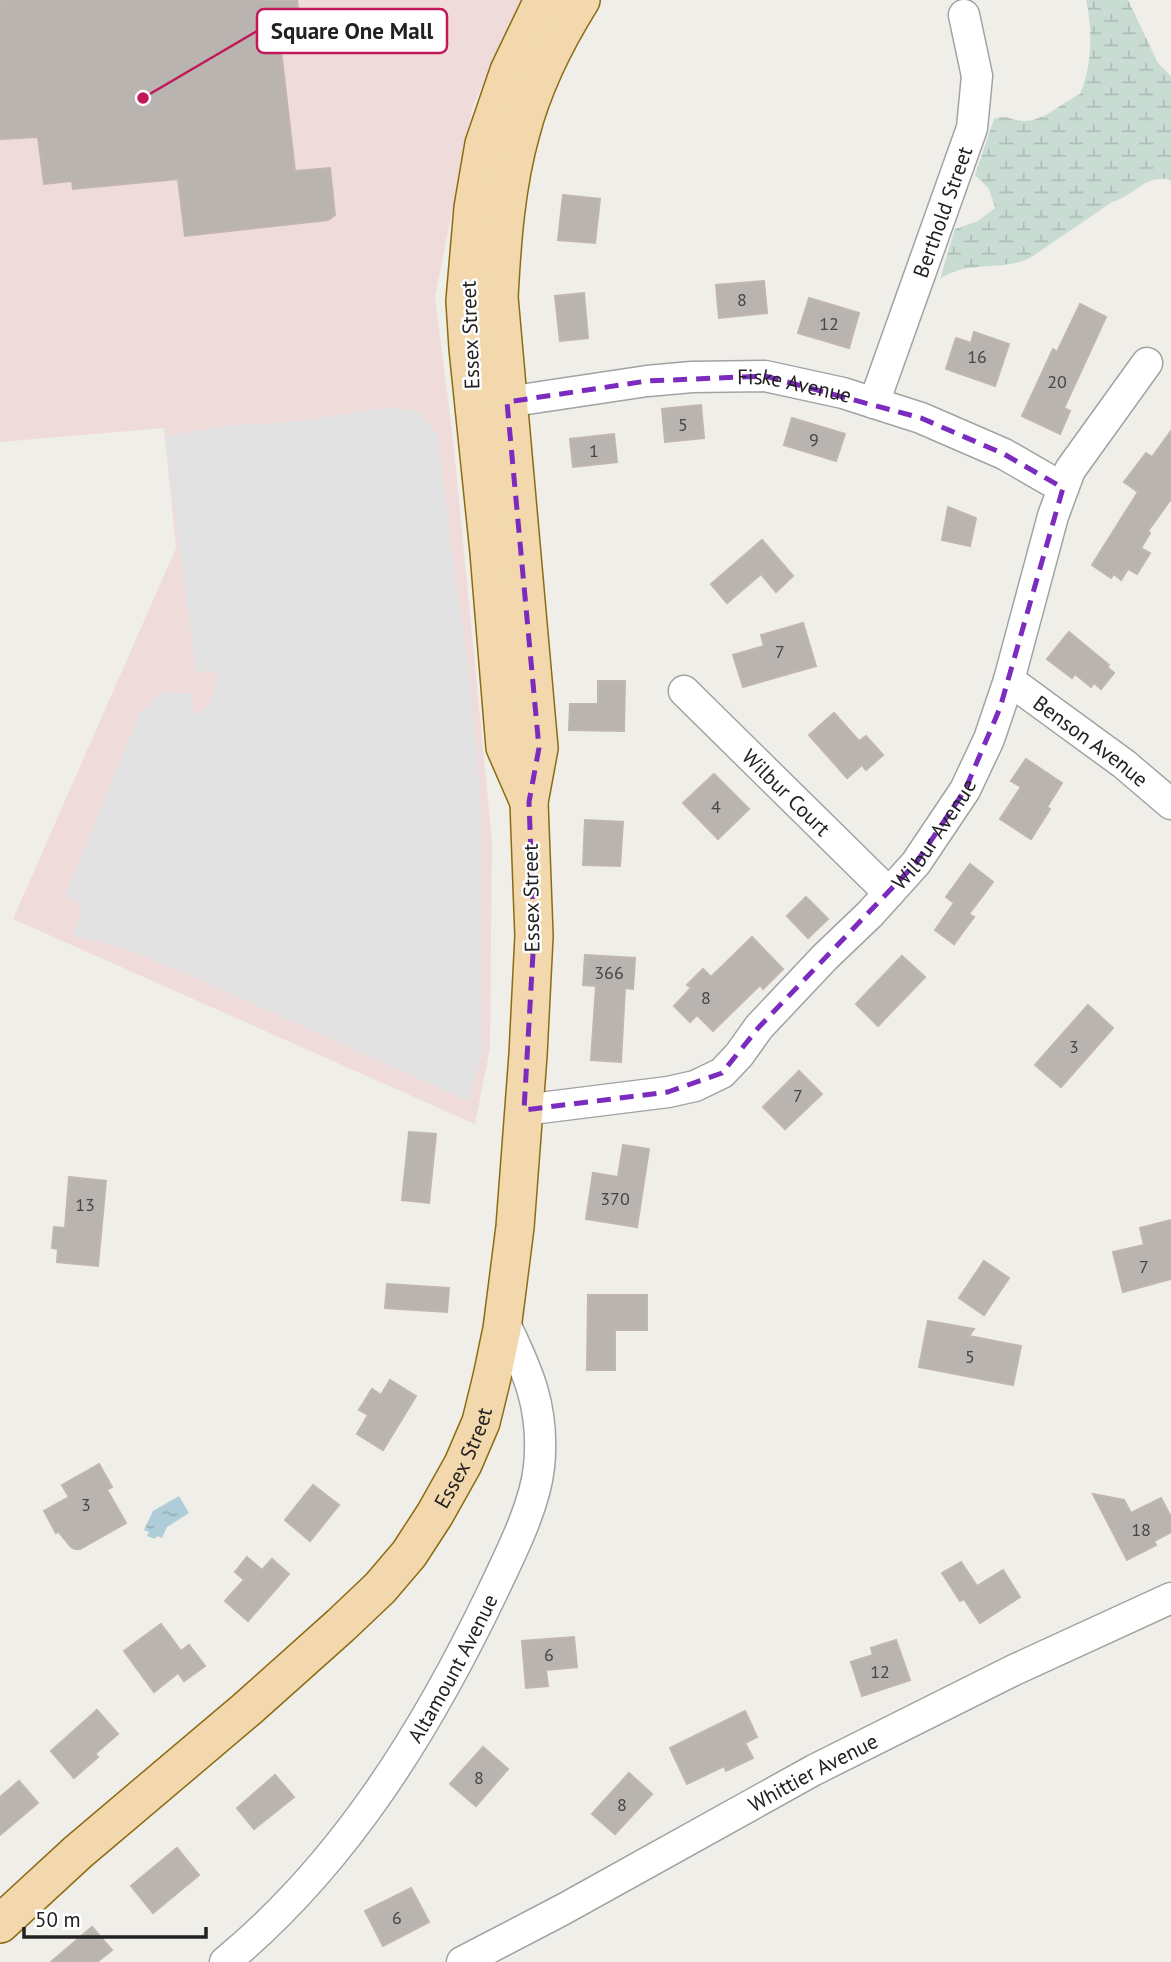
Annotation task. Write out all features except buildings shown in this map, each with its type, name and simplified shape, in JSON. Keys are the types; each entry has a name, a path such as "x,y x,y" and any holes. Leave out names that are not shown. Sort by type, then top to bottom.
{"main road":[{"name":"Essex Street","path":"529,802 505,747 465,300 473,208 484,144 509,71 543,0"},
{"name":"Essex Street","path":"0,1924 78,1852 247,1709 341,1625 409,1555 463,1464 481,1422 503,1320 515,1227 534,936 529,802 539,748 499,297 511,175 521,131 533,94 581,0"}],"street":[{"name":"Berthold Street","path":"874,403 972,128 977,76 964,15"},
{"name":"Wilbur Avenue","path":"524,1110 658,1094 695,1086 722,1073 768,1017 916,863 965,790 989,739 1009,680 1053,516 1070,470 1147,363"},
{"name":"Fiske Avenue","path":"507,402 647,381 765,376 874,403 968,437 1063,488"},
{"name":"Benson Avenue","path":"1009,680 1124,764 1171,804"},
{"name":"Wilbur Court","path":"684,691 889,893"},
{"name":"Altamount Avenue","path":"225,1962 299,1894 362,1818 418,1732 472,1635 514,1543 539,1470 541,1441 538,1410 528,1373 503,1320"},
{"name":"Whittier Avenue","path":"462,1962 562,1910 814,1770 1014,1670 1171,1598"}],"highlighted area":[{"path":"765,376 921,418 1004,454 1063,488 1000,708 965,790 916,863 759,1027 722,1073 668,1092 524,1110 534,936 529,802 539,748 507,402 647,381"}],"shaded area":[{"path":"0,0 522,0 473,106 435,297 453,439 492,840 490,1048 475,1124 13,919 176,548 164,428 0,442"},
{"path":"387,408 418,411 438,436 470,676 481,803 483,1052 468,1101 196,978 121,947 74,936 82,905 65,896 140,713 162,692 193,694 193,715 201,712 209,703 217,681 215,671 196,672 165,436 224,426 291,422"}],"green space":[{"path":"1086,0 1128,0 1158,63 1171,76 1171,180 1147,182 1112,202 1030,258 1007,265 961,270 940,279 955,229 978,221 995,208 989,189 975,175 994,119 1002,117 1033,120 1080,94 1087,72 1090,48"}],"water":[{"path":"179,1496 189,1513 167,1527 162,1538 147,1536 149,1532 144,1530 153,1511"}],"place":[{"name":"Square One Mall","path":"143,98"}]}
